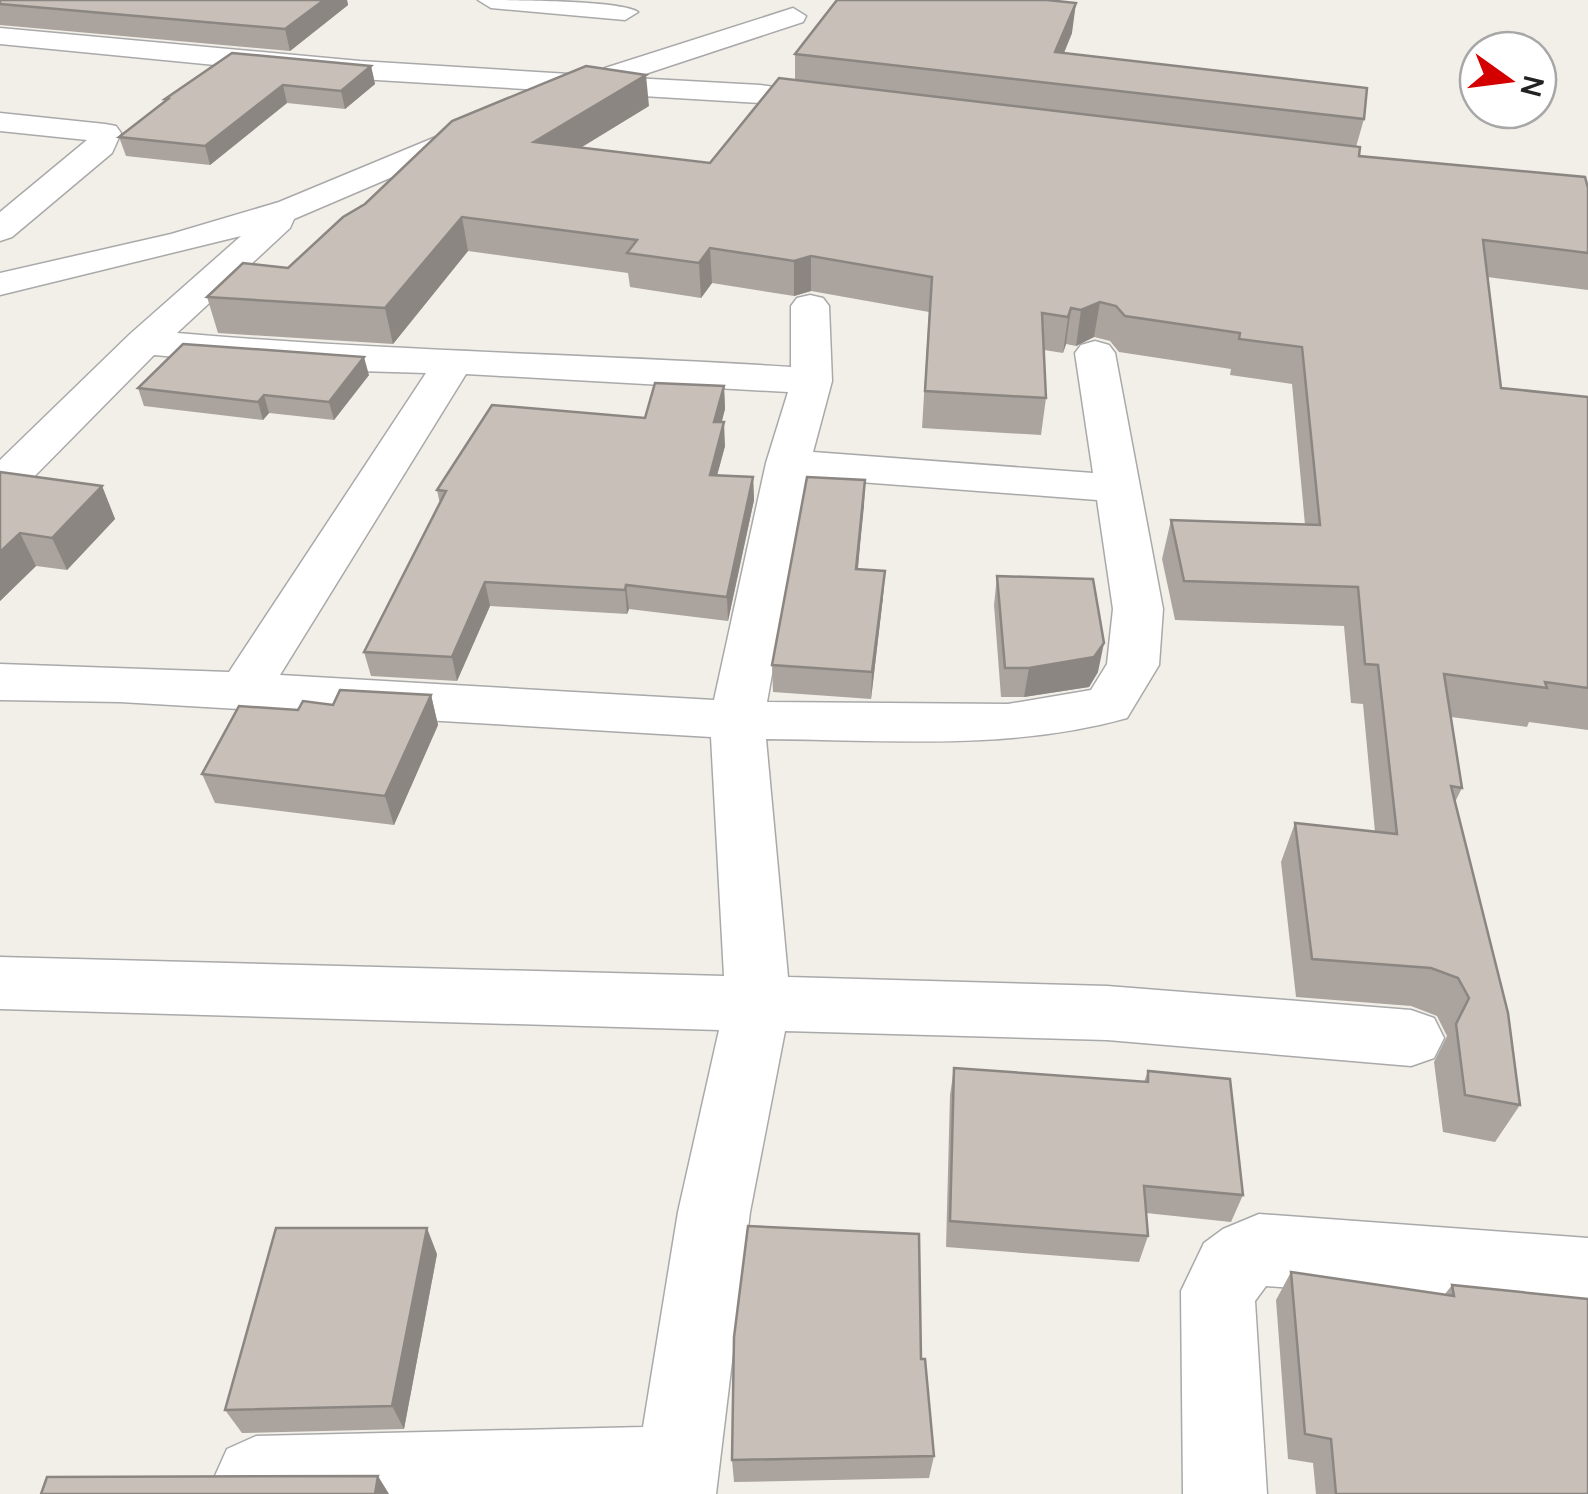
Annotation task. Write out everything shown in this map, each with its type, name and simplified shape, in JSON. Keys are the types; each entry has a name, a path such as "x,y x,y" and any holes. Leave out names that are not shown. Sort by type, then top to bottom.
{"street":[{"path":"491,0 626,12"},
{"path":"0,35 41,8"},
{"path":"0,284 180,242 292,209 585,83 799,13"},
{"path":"0,35 360,70 585,83 768,81 866,109"},
{"path":"0,122 104,133 101,146 0,231"},
{"path":"0,486 144,342 292,209"},
{"path":"0,231 180,242"},
{"path":"175,1480 676,1481 714,1212 758,1003 737,720 788,464 812,381 810,306"},
{"path":"144,342 325,358 454,360 812,381"},
{"path":"0,682 737,720 1008,723 1108,704 1133,666 1138,610 1095,353"},
{"path":"243,692 454,360"},
{"path":"788,464 1116,488"},
{"path":"0,984 1107,1013 1411,1038"},
{"path":"1226,1494 1217,1301 1222,1277 1236,1260 1259,1250 1588,1274"}],"building":[{"path":"0,0 324,0 285,29 0,4"},
{"path":"837,0 1076,3 1055,52 1367,88 1364,119 795,54"},
{"path":"232,53 371,66 341,91 283,85 205,146 119,137 165,99"},
{"path":"586,66 646,75 534,142 710,163 779,78 1360,147 1359,156 1585,177 1588,253 1483,240 1501,388 1588,397 1588,688 1545,682 1547,688 1444,674 1462,788 1451,786 1508,1013 1520,1105 1465,1095 1456,1024 1469,998 1458,978 1431,968 1312,959 1295,823 1397,834 1378,665 1365,664 1358,587 1184,581 1171,520 1320,525 1302,347 1239,339 1240,333 1125,316 1116,306 1100,302 1081,310 1071,308 1068,317 1042,313 1046,398 925,391 932,277 811,256 794,261 710,248 699,263 627,253 637,240 462,217 385,308 207,297 243,263 288,268 343,217 365,204 452,121"},
{"path":"183,344 364,357 329,402 264,395 258,402 138,388"},
{"path":"655,383 724,386 714,422 724,422 710,475 753,477 727,597 626,585 625,590 485,582 452,657 364,652 446,491 437,490 492,405 645,418"},
{"path":"0,472 102,486 52,538 20,533 0,552"},
{"path":"807,477 865,480 856,569 885,571 872,672 772,665"},
{"path":"997,576 1093,579 1104,643 1094,657 1005,668"},
{"path":"340,690 431,695 385,796 202,774 239,706 298,710 303,701 333,705"},
{"path":"954,1068 1148,1082 1148,1071 1230,1079 1243,1195 1144,1186 1148,1236 950,1221"},
{"path":"748,1226 919,1234 921,1359 925,1359 934,1456 732,1460 734,1337"},
{"path":"276,1228 427,1228 392,1406 225,1410"},
{"path":"1291,1272 1454,1296 1452,1285 1588,1299 1588,1494 1336,1494 1331,1439 1305,1434"},
{"path":"378,1476 375,1494 41,1494 47,1477"}]}
